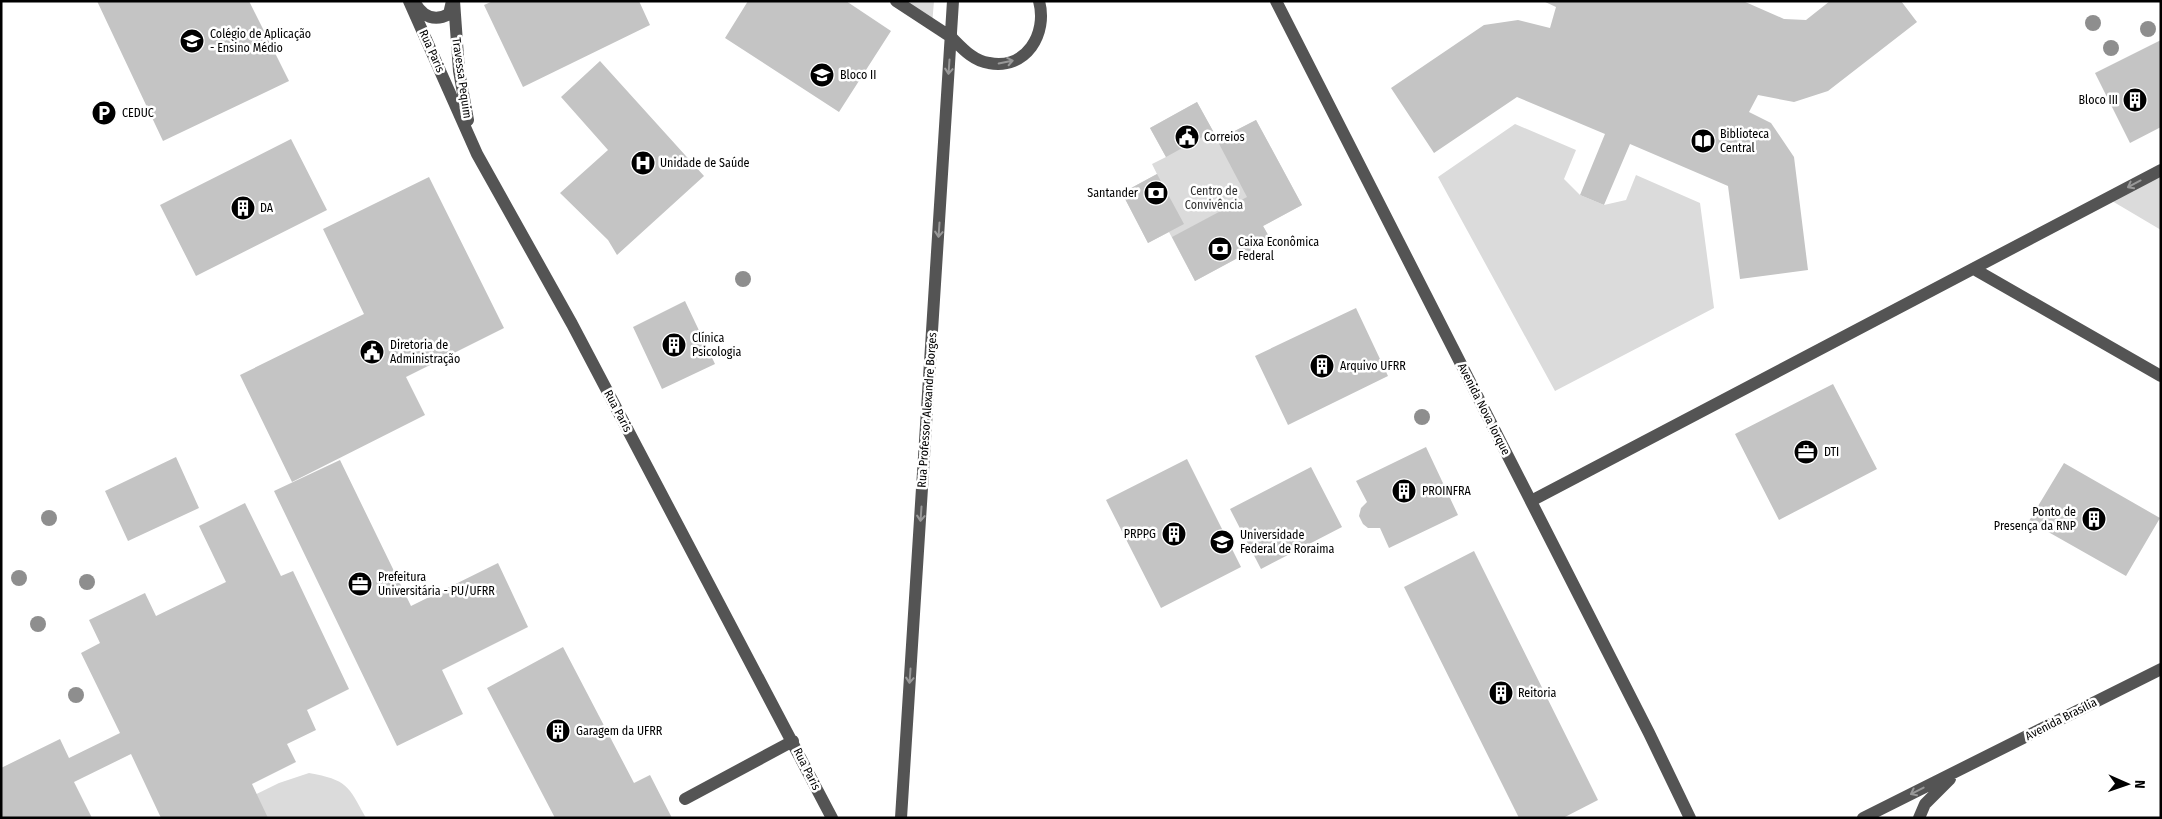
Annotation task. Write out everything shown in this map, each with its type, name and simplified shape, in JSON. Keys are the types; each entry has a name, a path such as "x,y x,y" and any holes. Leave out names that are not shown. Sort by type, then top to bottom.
{"street":[{"name":"Rua Paris","path":"409,1 477,154 572,324 832,818"},
{"path":"414,1 424,15 437,18 449,14 453,1"},
{"name":"Travessa Pequim","path":"453,1 459,71 465,108 477,154"},
{"path":"896,1 951,37 975,59 989,64 1003,64 1016,60 1028,52 1037,40 1042,27 1042,13 1039,1"},
{"name":"Rua Professor Alexandre Borges","path":"901,818 951,37 955,1"},
{"name":"Avenida Nova Iorque","path":"1276,1 1690,818"},
{"path":"1531,501 2161,170"},
{"path":"1974,268 2161,376"},
{"name":"Avenida Brasília","path":"1863,818 2161,669"},
{"path":"685,799 793,741"},
{"name":"Avenida Brasília","path":"1919,818 1926,804 1961,769"}],"green space":[{"path":"896,1 934,1 932,25"},
{"name":"Centro de Convivência","path":"1197,102 1218,140 1256,120 1302,205 1263,226 1271,240 1195,281 1169,232 1148,243 1122,193 1157,174 1152,164 1166,157 1150,128"},
{"path":"1515,124 1576,150 1564,179 1580,195 1604,205 1626,200 1636,175 1700,203 1714,308 1555,391 1438,177"},
{"path":"2161,170 2161,230 2107,198"},
{"path":"309,773 331,778 345,786 355,798 366,818 208,818 279,783"}],"building":[{"name":"Colégio de Aplicação - Ensino Médio","path":"97,1 249,1 289,81 163,141"},
{"path":"493,1 639,1 650,25 523,87 484,5"},
{"name":"Bloco II","path":"748,1 846,1 891,31 839,112 725,38"},
{"name":"Biblioteca Central","path":"1543,1 1743,1 1784,19 1806,20 1830,1 1901,1 1917,22 1828,91 1794,102 1758,95 1749,112 1771,123 1794,157 1808,270 1740,279 1728,186 1630,144 1604,205 1580,195 1605,134 1517,97 1434,153 1391,88 1484,25 1518,20 1550,28 1556,7"},
{"name":"Bloco III","path":"2161,40 2161,127 2130,143 2095,73"},
{"name":"Unidade de Saúde","path":"600,61 704,176 617,255 608,240 560,193 608,150 561,97"},
{"path":"1197,102 1213,131 1166,157 1150,128"},
{"path":"1256,120 1302,205 1263,226 1271,240 1195,281 1172,237 1247,197 1217,140"},
{"name":"DA","path":"291,139 327,210 196,276 160,205"},
{"path":"1157,174 1184,224 1148,243 1122,193"},
{"name":"Diretoria de Administração","path":"429,177 504,328 406,377 425,415 292,482 240,375 364,314 323,229"},
{"name":"Clínica Psicologia","path":"685,301 715,364 662,389 633,327"},
{"name":"Arquivo UFRR","path":"1356,308 1388,376 1288,425 1255,356"},
{"name":"DTI","path":"1833,384 1877,469 1779,520 1735,434"},
{"name":"PROINFRA","path":"1426,447 1458,515 1389,548 1380,528 1368,528 1363,524 1359,516 1361,508 1367,502 1356,481"},
{"path":"176,457 199,508 128,541 105,491"},
{"name":"PRPPG","path":"1187,459 1241,567 1161,608 1106,500"},
{"name":"Prefeitura Universitária - PU/UFRR","path":"340,460 411,606 498,563 528,627 442,670 463,714 397,746 274,491"},
{"name":"Ponto de Presença da RNP","path":"2064,463 2160,518 2126,576 2029,521"},
{"path":"1311,467 1342,527 1261,569 1230,509"},
{"path":"245,503 281,576 293,571 349,689 307,710 316,730 287,744 296,762 252,784 268,818 161,818 131,754 74,782 92,818 1,818 1,768 60,739 69,758 120,733 81,653 100,643 89,620 145,593 156,616 226,582 199,526"},
{"name":"Reitoria","path":"1474,551 1598,800 1563,818 1519,818 1404,587"},
{"name":"Garagem da UFRR","path":"563,647 634,783 650,775 672,818 555,818 487,688"}],"place":[{"name":"Colégio de Aplicação - Ensino Médio","path":"192,41"},
{"name":"Bloco II","path":"822,75"},
{"name":"Bloco III","path":"2135,100"},
{"name":"CEDUC","path":"104,113"},
{"name":"Correios","path":"1187,137"},
{"name":"Biblioteca Central","path":"1703,141"},
{"name":"Unidade de Saúde","path":"643,163"},
{"name":"Santander","path":"1156,193"},
{"name":"DA","path":"243,208"},
{"name":"Caixa Econômica Federal","path":"1220,249"},
{"name":"Clínica Psicologia","path":"674,345"},
{"name":"Diretoria de Administração","path":"372,352"},
{"name":"Arquivo UFRR","path":"1322,366"},
{"name":"DTI","path":"1806,452"},
{"name":"PROINFRA","path":"1404,491"},
{"name":"Ponto de Presença da RNP","path":"2094,519"},
{"name":"PRPPG","path":"1174,534"},
{"name":"Universidade Federal de Roraima","path":"1222,542"},
{"name":"Prefeitura Universitária - PU/UFRR","path":"360,584"},
{"name":"Reitoria","path":"1501,693"},
{"name":"Garagem da UFRR","path":"558,731"}]}
